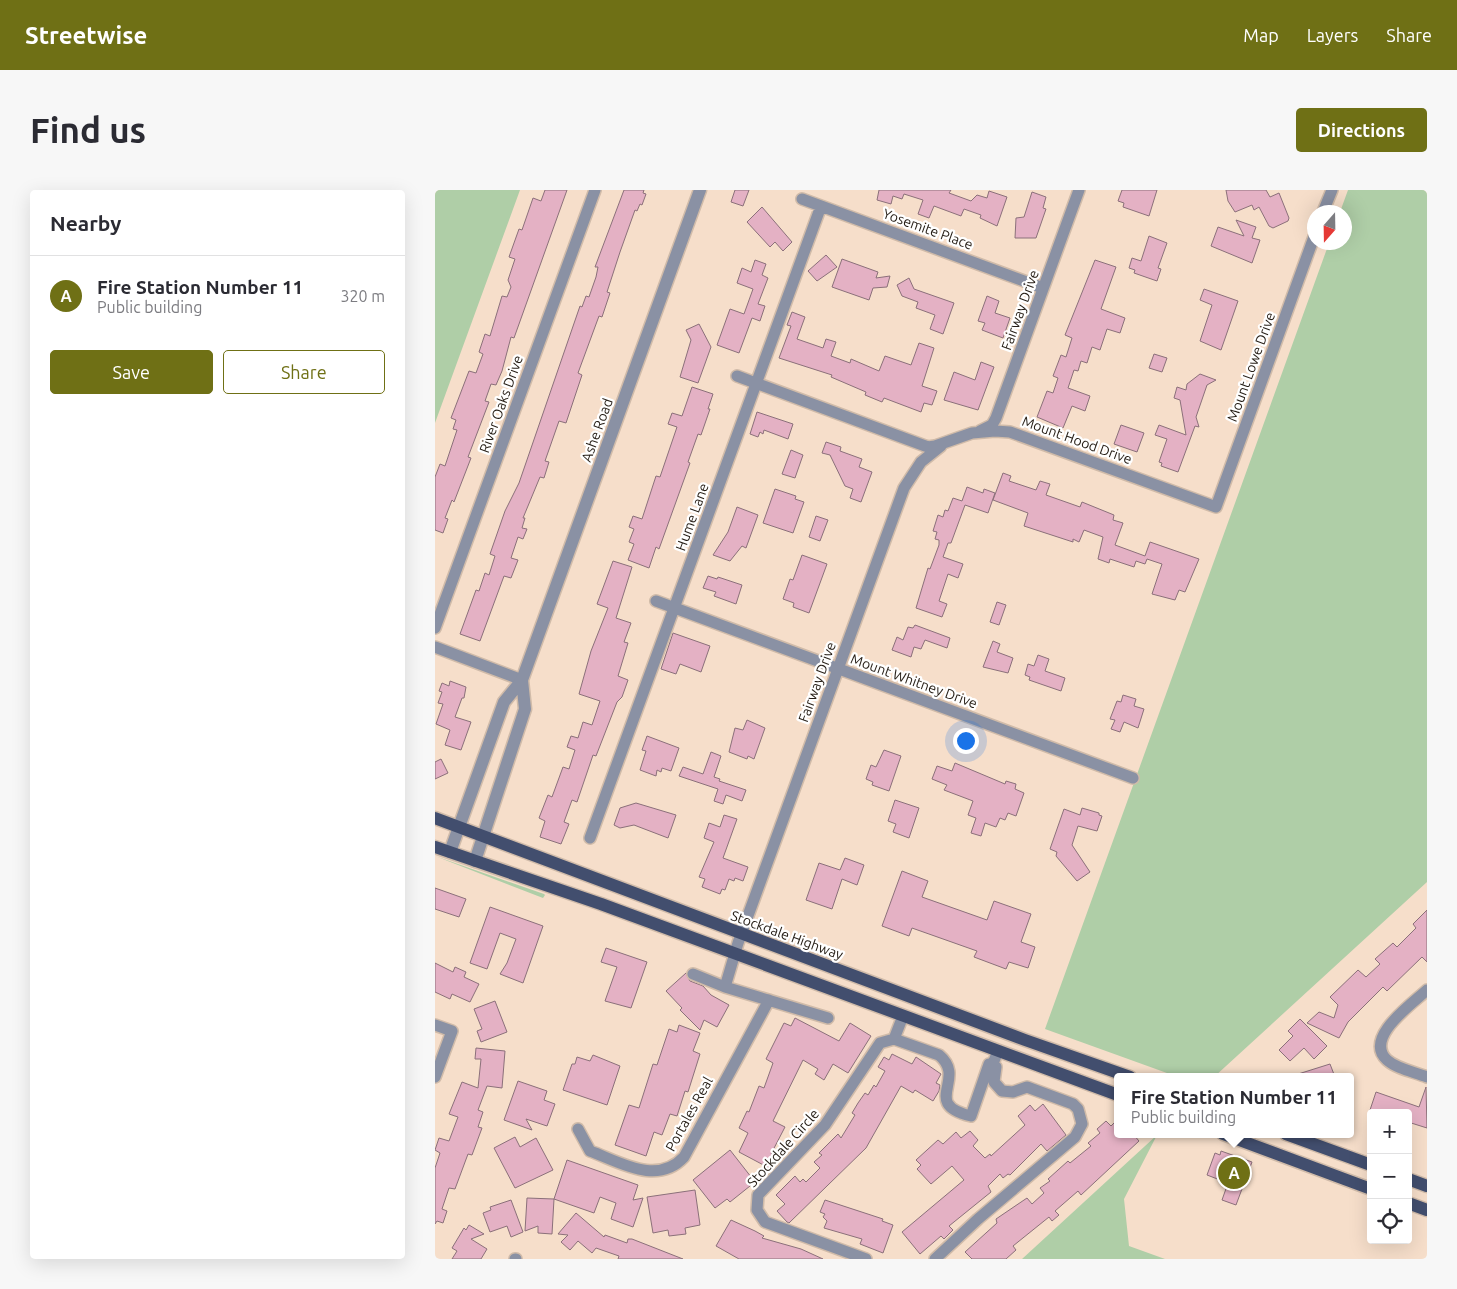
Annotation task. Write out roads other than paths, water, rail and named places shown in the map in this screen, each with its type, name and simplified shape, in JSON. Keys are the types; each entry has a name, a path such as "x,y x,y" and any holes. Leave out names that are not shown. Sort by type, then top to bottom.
{"main road":[{"name":"Stockdale Highway","path":"435,818 738,944 903,1016 1114,1094"},
{"name":"Stockdale Highway","path":"435,847 738,944 1119,1073"},
{"path":"1234,1138 1367,1188"},
{"path":"1297,1138 1367,1164"},
{"path":"1412,1180 1427,1186"},
{"path":"1412,1204 1427,1210"}],"street":[{"name":"River Oaks Drive","path":"435,628 595,190"},
{"name":"Ashe Road","path":"450,852 504,702 522,680 700,190"},
{"name":"Fairway Drive","path":"979,432 992,424 996,418 1079,190"},
{"path":"1325,205 1328,191"},
{"name":"Yosemite Place","path":"802,199 1043,288"},
{"name":"Hume Lane","path":"591,838 821,206"},
{"name":"Mount Lowe Drive","path":"1216,507 1310,250"},
{"name":"Mount Hood Drive","path":"737,376 928,446 979,432 995,431 1024,436 1216,507"},
{"name":"Fairway Drive","path":"725,987 738,944 904,488 921,462 944,443"},
{"name":"Mount Whitney Drive","path":"656,601 1133,778"},
{"path":"435,648 522,680"},
{"name":"Ashe Road","path":"475,860 525,708 522,680"},
{"path":"693,974 725,987 828,1018"},
{"path":"1427,990 1383,1032 1380,1048 1387,1061 1427,1077"},
{"name":"Portales Real","path":"578,1129 589,1151 642,1170 659,1172 677,1165 684,1157 769,1000"},
{"path":"903,1016 894,1039 939,1055 945,1060 950,1073 945,1094 949,1108 955,1112 971,1116 989,1064 996,1067 994,1082 1002,1091 1013,1092 1027,1087 1073,1104 1078,1109 1082,1124 1075,1137 978,1219 935,1259"},
{"path":"435,1025 452,1031 435,1077"},
{"name":"Stockdale Circle","path":"866,1259 765,1222 760,1217 756,1202 762,1190 825,1126 880,1043 894,1039"},
{"path":"992,1066 998,1051"}],"place":[{"name":"Fire Station Number 11","path":"1234,1173"}]}
